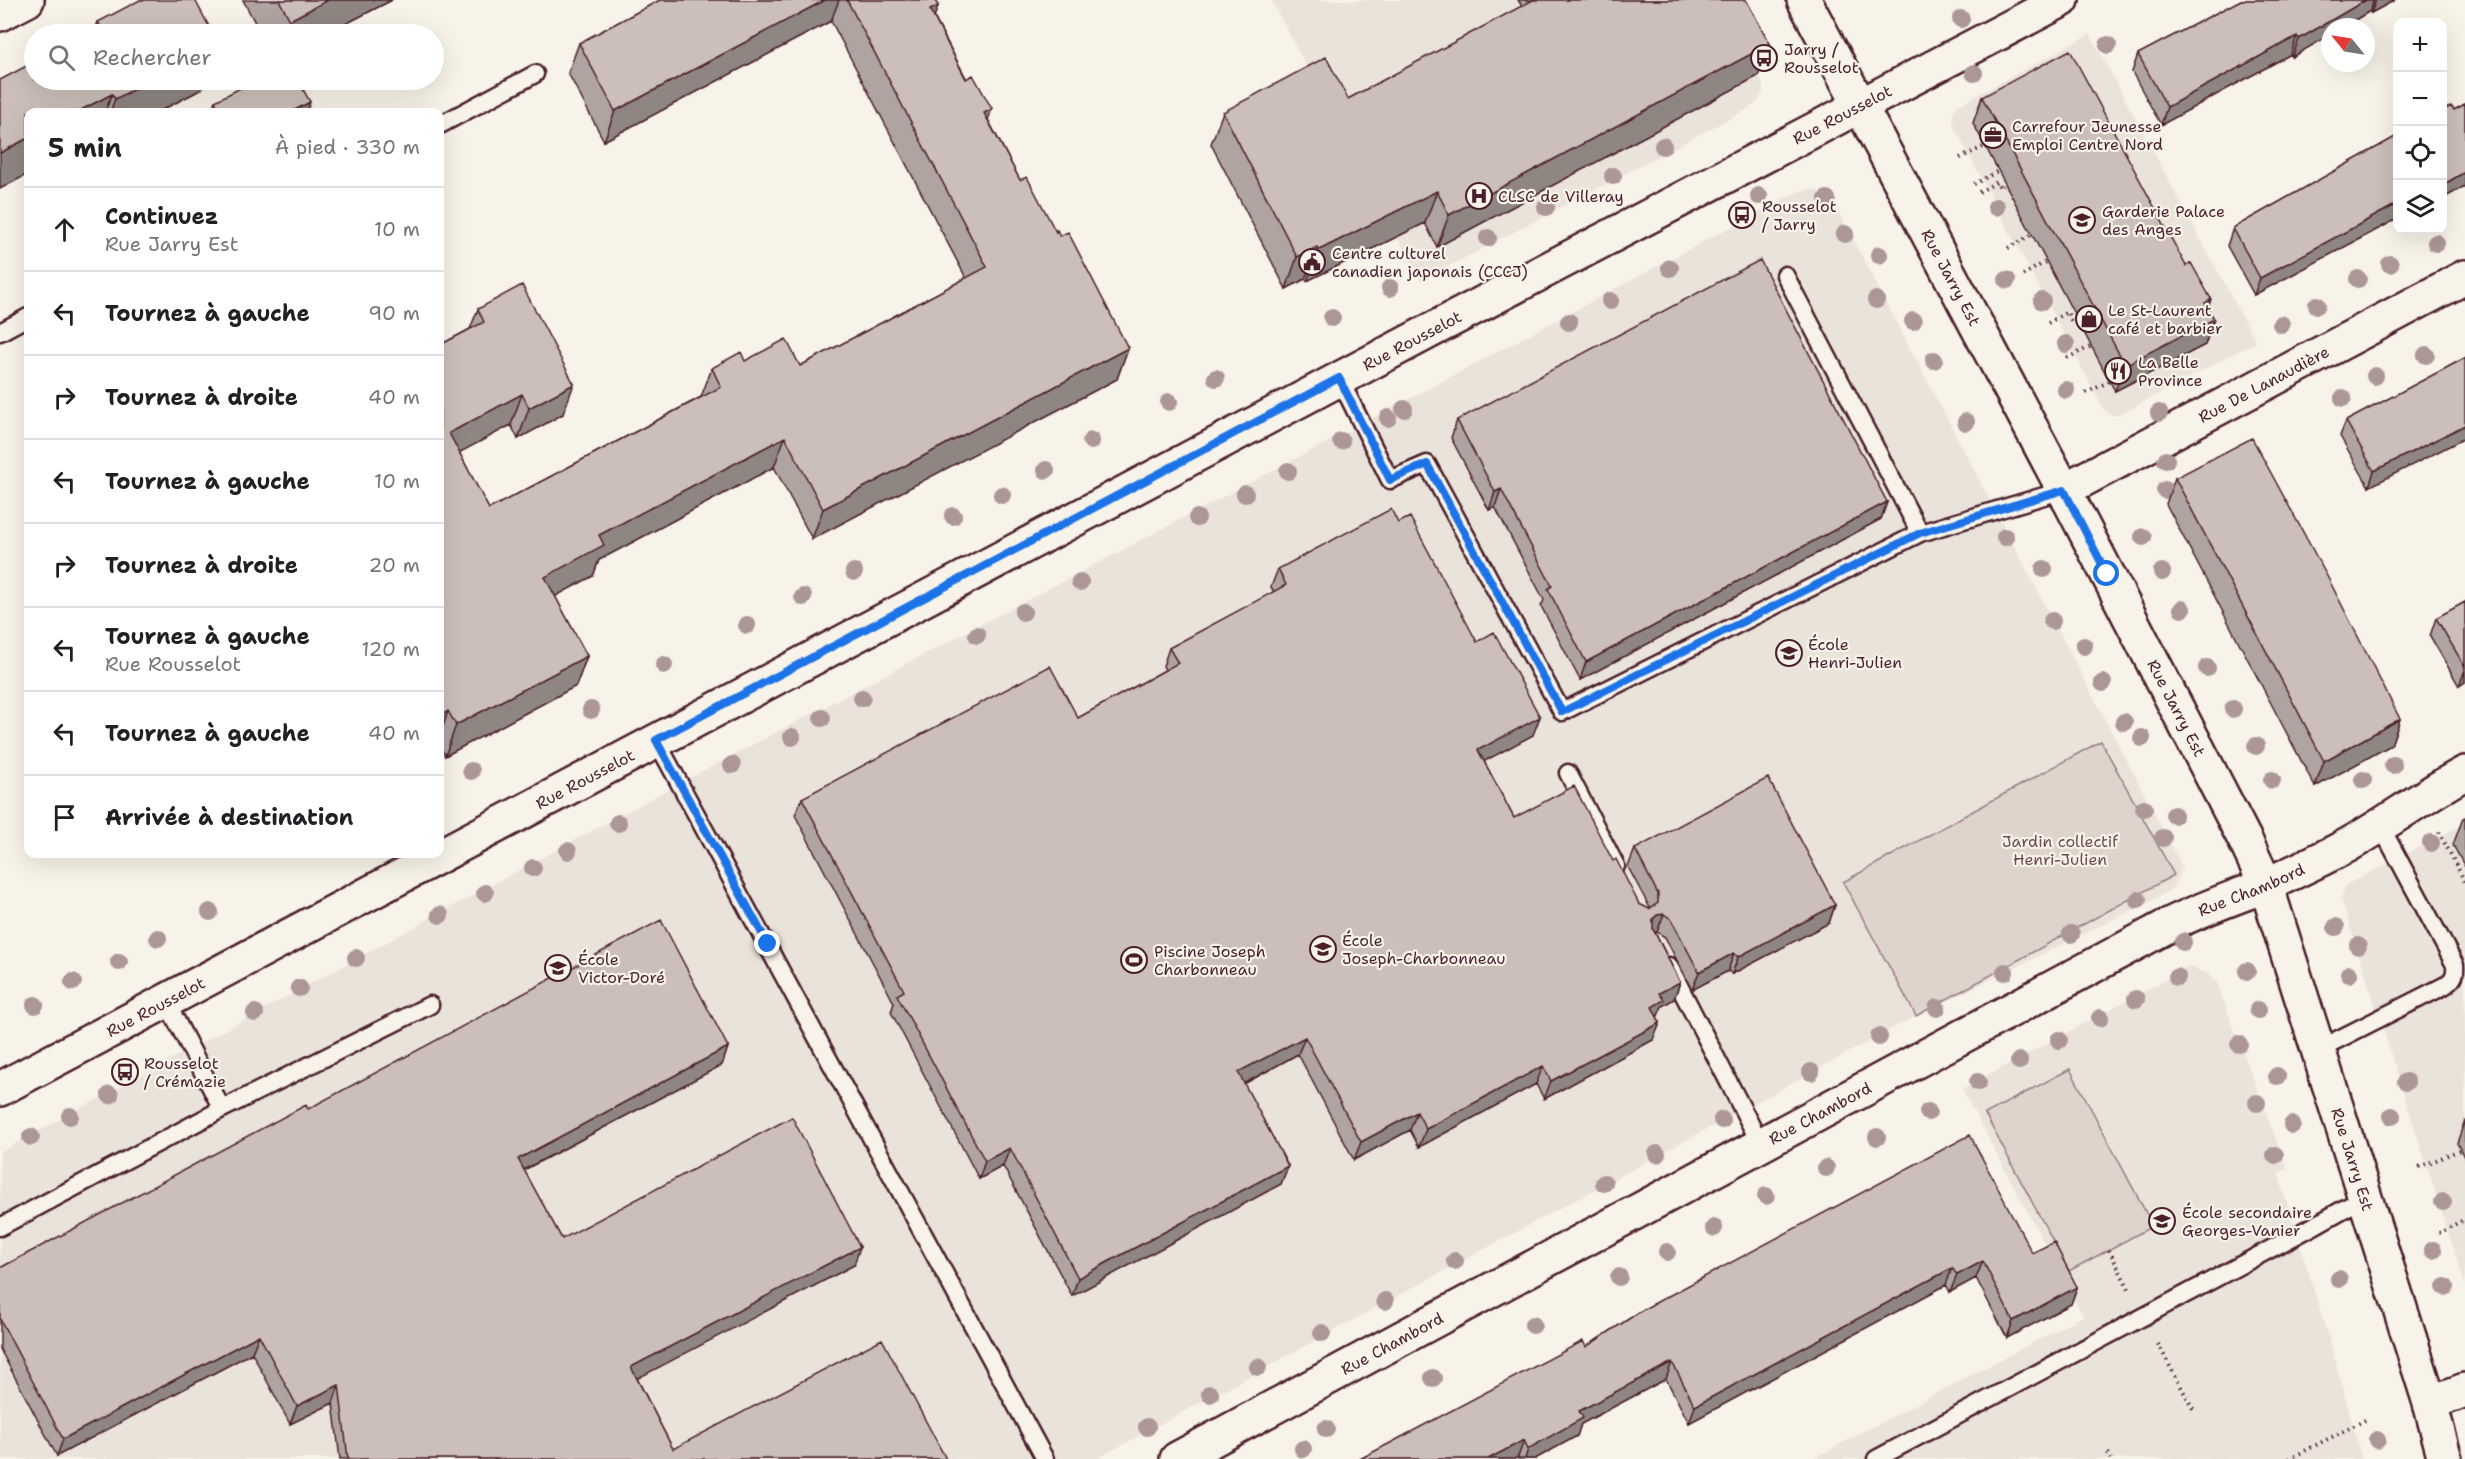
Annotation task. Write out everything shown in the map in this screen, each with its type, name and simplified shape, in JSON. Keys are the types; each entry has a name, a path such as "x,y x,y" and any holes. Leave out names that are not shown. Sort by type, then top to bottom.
{"street":[{"path":"0,14 27,0"},
{"name":"Rue Jarry Est","path":"1804,0 2064,490 2241,831 2266,885 2430,1403 2445,1459"},
{"name":"Rue Rousselot","path":"444,853 1339,378 2062,0"},
{"name":"Rue De Lanaudière","path":"2064,490 2465,277"},
{"name":"Rue Chambord","path":"1177,1459 2200,909 2266,885 2338,851 2417,800 2465,773"},
{"name":"Rue Rousselot","path":"0,1089 434,858"},
{"path":"2430,1403 2465,1390"}],"lane":[{"path":"444,123 535,74"},
{"path":"1785,275 1920,533"},
{"path":"0,332 24,319"},
{"path":"1339,378 1390,480 1427,464 1562,712 1920,533 2064,490"},
{"path":"656,740 1045,1459"},
{"path":"1568,773 1626,885"},
{"path":"2319,1049 2444,986 2452,981 2456,972 2455,965 2380,825"},
{"path":"1662,952 1761,1145"},
{"path":"166,1001 222,1109"},
{"path":"0,1227 222,1109 430,1005"},
{"path":"1876,1459 2365,1197"}],"path":[{"path":"1960,158 1985,146"},
{"path":"1974,184 1998,171"},
{"path":"1978,192 1997,182 2000,188 2006,184"},
{"path":"2008,248 2033,234"},
{"path":"2023,274 2047,261"},
{"path":"2048,323 2067,312 2072,322 2078,319"},
{"path":"2067,358 2092,346"},
{"path":"2086,393 2110,381"},
{"path":"2438,830 2465,882"},
{"path":"2419,1167 2460,1150"},
{"path":"2439,1233 2465,1219"},
{"path":"2109,1250 2193,1409"},
{"path":"2289,1459 2367,1419"},
{"path":"2108,1453 2111,1459"}],"shaded area":[{"name":"CLSC de Villeray","path":"1271,0 1718,0 1763,84 1763,92 1757,103 1744,111 1421,281"},
{"path":"2090,34 2256,342 2118,415 2111,415 2104,410 1954,127 1953,119 1953,112 1959,105"},
{"path":"1812,189 1826,194 1836,207 2177,856 2182,867 2179,878 2171,889 2157,898 1916,1016 1096,1459 0,1459 0,1152 678,784 1785,198 1800,191"},
{"path":"2465,823 2465,1285 2341,898 2346,885"},
{"name":"École secondaire Georges-Vanier","path":"2189,967 2209,974 2217,983 2287,1168 2278,1174 2333,1352 2362,1459 1812,1459 2083,1316 1962,1089"}],"green space":[{"name":"Jardin collectif Henri-Julien","path":"2101,741 2174,875 1916,1016 1843,882"},
{"path":"2070,1069 2153,1226 2069,1271 1985,1114"}],"building":[{"path":"140,0 195,0 208,24 99,24 98,22"},
{"path":"279,0 328,0 290,20"},
{"path":"660,0 825,0 615,111 579,43"},
{"path":"847,0 935,0 938,6 930,10 966,79 973,75 992,109 984,113 1020,180 1027,177 1056,232 1057,230 1060,236 1068,232 1128,348 823,509 785,437 599,535 604,545 545,577 587,656 456,725 448,711 444,714 444,343 484,322 478,309 522,285 574,384 529,408 522,394 449,433 489,509 721,387 712,368 741,352 745,361 786,339 800,366 987,267"},
{"name":"CLSC de Villeray","path":"1533,0 1746,0 1770,44 1449,215 1437,191 1319,250 1317,247 1297,257 1223,112 1326,57 1348,99"},
{"path":"2241,0 2366,0 2335,18 2321,18 2321,26 2299,39 2297,36 2167,107 2138,54"},
{"path":"2070,50 2186,266 2191,263 2211,299 2205,303 2214,319 2125,365 1982,97"},
{"path":"24,67 24,90 133,90 115,99 112,94 85,108 24,108 24,140 0,153 0,80"},
{"path":"236,90 303,90 310,102 299,108 218,108 215,101"},
{"path":"2465,104 2465,172 2447,182 2447,108 2451,106 2454,110"},
{"path":"2393,138 2393,206 2260,278 2233,228"},
{"path":"1760,260 1887,502 1586,662 1548,589 1552,586 1501,489 1495,492 1457,420"},
{"path":"2465,358 2465,425 2374,471 2346,421"},
{"path":"2252,438 2328,578 2400,719 2324,761 2175,478"},
{"path":"1391,509 1398,523 1410,517 1477,642 1494,632 1540,717 1478,750 1514,818 1574,786 1613,861 1616,859 1639,904 1649,909 1658,903 1658,894 1635,849 1768,778 1835,905 1738,957 1734,953 1699,972 1671,919 1664,914 1657,915 1653,919 1653,929 1680,982 1659,993 1664,1000 1652,1007 1660,1023 1551,1081 1543,1066 1426,1129 1417,1112 1361,1142 1305,1037 1238,1072 1288,1166 1078,1278 1010,1148 985,1161 897,995 904,991 802,798 1050,666 1078,718 1178,663 1169,648 1286,585 1278,569"},
{"path":"2465,602 2465,667 2436,618"},
{"path":"661,920 728,1047 518,1159 562,1239 792,1117 860,1247 631,1367 673,1449 882,1339 946,1459 348,1459 339,1385 297,1406 259,1335 63,1439 0,1319 0,1268 306,1105 308,1109"},
{"path":"1970,1135 2032,1253 2054,1242 2077,1287 2013,1321 1983,1261 1957,1275 1952,1268 1695,1406 1672,1362 1579,1411 1583,1418 1528,1449 1524,1440 1488,1459 1360,1459 1583,1341 1586,1347 1644,1309"}],"place":[{"name":"Jarry / Rousselot","path":"1764,58"},
{"name":"Carrefour Jeunesse Emploi Centre Nord","path":"1993,135"},
{"name":"CLSC de Villeray","path":"1479,196"},
{"name":"Rousselot / Jarry","path":"1742,215"},
{"name":"Garderie Palace des Anges","path":"2082,220"},
{"name":"Centre culturel canadien japonais (CCCJ)","path":"1312,262"},
{"name":"Le St-Laurent café et barbier","path":"2089,319"},
{"name":"La Belle Province","path":"2118,371"},
{"name":"École Henri-Julien","path":"1789,653"},
{"name":"École Joseph-Charbonneau","path":"1323,949"},
{"name":"Piscine Joseph Charbonneau","path":"1134,960"},
{"name":"École Victor-Doré","path":"558,968"},
{"name":"Rousselot / Crémazie","path":"125,1072"},
{"name":"École secondaire Georges-Vanier","path":"2162,1221"}],"route":[{"path":"768,944 656,740 1339,378 1390,480 1427,464 1562,712 1920,533 2064,490 2107,574"}]}
